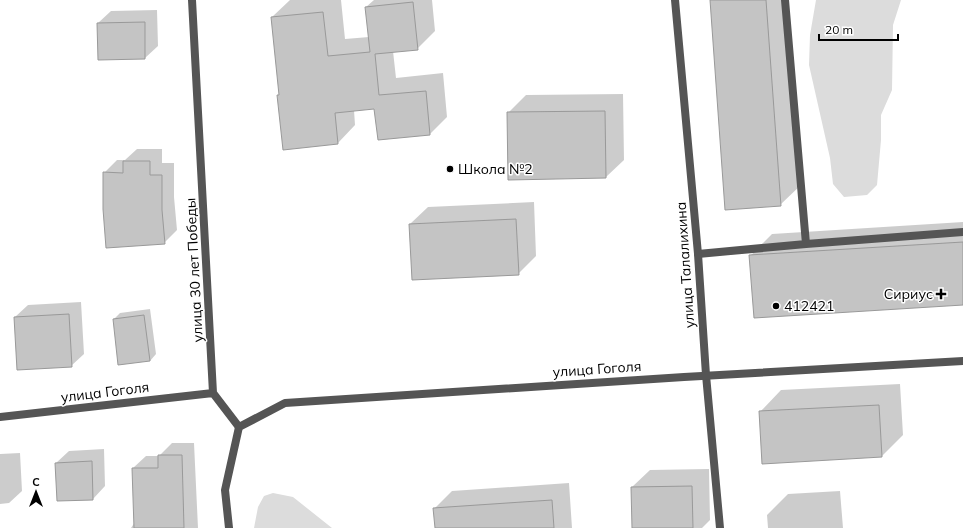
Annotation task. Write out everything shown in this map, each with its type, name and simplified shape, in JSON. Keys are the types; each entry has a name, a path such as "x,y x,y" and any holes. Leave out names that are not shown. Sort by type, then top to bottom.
{"street":[{"name":"улица 30 лет Победы","path":"192,0 213,392"},
{"name":"улица Талалихина","path":"675,0 698,254 706,376 720,528"},
{"path":"785,0 806,244"},
{"path":"698,254 963,232"},
{"name":"улица Гоголя","path":"239,428 285,403 963,361"},
{"name":"улица Гоголя","path":"0,417 213,392"},
{"path":"213,392 239,428 225,490 229,528"}],"shaded area":[{"path":"816,0 901,0 893,25 892,90 881,115 881,140 877,185 867,195 844,197 833,184 830,158 809,65 810,35"},
{"path":"273,493 293,497 332,528 254,528 258,507 264,496"}],"building":[{"path":"710,0 766,0 781,206 725,210"},
{"path":"413,2 418,50 375,54 379,95 426,91 430,135 378,140 374,109 335,113 338,144 283,150 271,17 323,12 328,56 370,52 365,7"},
{"path":"145,22 145,59 98,60 97,23"},
{"path":"605,111 606,178 508,180 507,112"},
{"path":"123,161 150,161 150,175 162,175 162,210 165,244 106,248 103,209 103,172 123,173"},
{"path":"516,219 519,275 412,280 409,224"},
{"path":"963,242 963,305 754,318 749,255"},
{"path":"69,314 72,367 17,370 14,317"},
{"path":"144,315 150,361 118,365 113,319"},
{"path":"879,405 882,457 762,464 759,411"},
{"path":"158,455 182,455 184,528 134,528 132,468 158,468"},
{"path":"92,461 93,500 57,501 55,463"},
{"path":"692,486 693,528 632,528 631,487"},
{"path":"552,500 554,528 435,528 433,508"}],"place":[{"name":"Школа №2","path":"450,169"},
{"name":"Сириус","path":"941,294"},
{"name":"412421","path":"776,306"}]}
